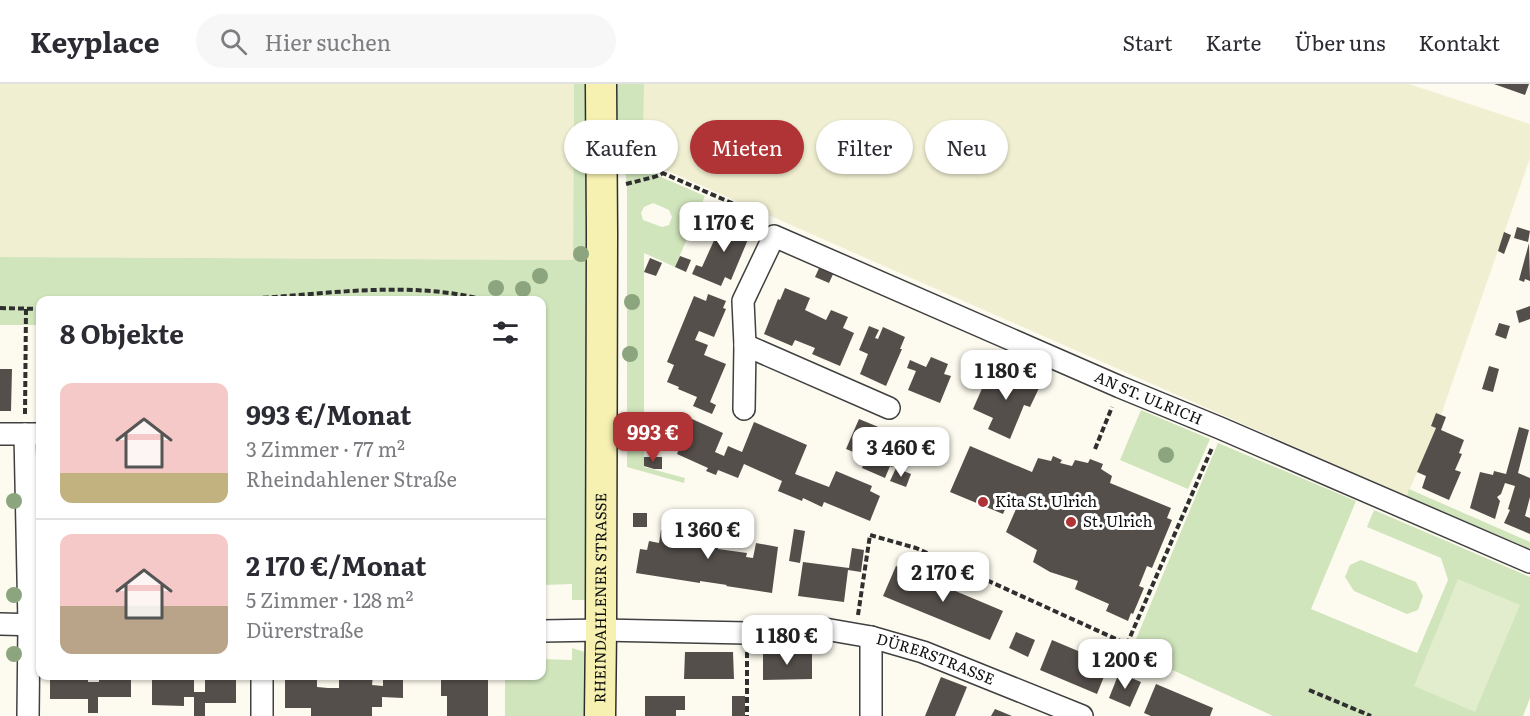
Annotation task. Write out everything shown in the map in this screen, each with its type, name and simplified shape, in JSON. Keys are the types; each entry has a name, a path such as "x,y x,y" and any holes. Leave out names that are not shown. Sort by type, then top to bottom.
{"main road":[{"name":"RHEINDAHLENER STRASSE","path":"601,84 601,120"},
{"name":"RHEINDAHLENER STRASSE","path":"600,716 601,174"}],"street":[{"path":"744,409 743,301 774,236"},
{"name":"AN ST. ULRICH","path":"774,236 1120,387 1530,561"},
{"path":"745,345 889,408"},
{"path":"0,434 33,434 35,624 28,716"},
{"path":"0,624 35,624"},
{"name":"DÜRERSTRASSE","path":"546,631 747,633 819,628 871,637 923,652 1082,716"},
{"path":"870,716 871,637"},
{"path":"262,680 262,716"}],"path":[{"path":"619,187 661,174"},
{"path":"665,174 765,218 774,236"},
{"path":"298,296 399,289 470,296"},
{"path":"0,308 36,309"},
{"path":"26,309 33,434"},
{"path":"1095,449 1120,387"},
{"path":"871,637 857,621 870,535 916,548 1127,644 1220,428"},
{"path":"747,633 747,716"},
{"path":"1309,690 1371,716"}],"shaded area":[{"path":"0,84 574,84 574,120 564,120 564,174 573,174 573,260 0,257"},
{"path":"644,84 1409,84 1530,124 1530,158 1441,415 1436,413 1436,428 1407,496 675,174 678,174 678,120 644,120"}],"green space":[{"path":"574,84 590,84 590,120 574,120"},
{"path":"612,84 644,84 644,120 612,120"},
{"path":"573,174 590,174 588,600 572,600 572,584 546,585 546,296 36,296 36,325 0,325 0,257 573,260"},
{"path":"626,174 654,174 705,196 675,267 644,253 644,467 685,478 684,483 627,467","holes":["653,203 669,210 672,217 669,225 662,227 643,220 641,213 644,207"]},
{"path":"1141,410 1210,439 1188,489 1120,460"},
{"path":"1218,443 1356,501 1311,609 1417,653 1448,580 1441,558 1367,527 1374,510 1530,577 1530,698 1523,716 1273,716 1131,651"},
{"path":"1409,489 1530,542 1530,549 1407,496"},
{"path":"1361,560 1416,582 1423,596 1418,610 1407,614 1354,591 1345,577 1350,565"},
{"path":"1458,579 1520,605 1475,712 1414,686"},
{"path":"572,648 585,652 588,716 505,716 505,680 546,680 546,659 572,660"}],"building":[{"path":"1494,84 1529,84 1525,95"},
{"path":"729,217 749,226 745,235 749,237 731,280 725,277 721,286 692,274 696,265 702,267 721,225 725,227"},
{"path":"1517,227 1530,231 1528,242 1514,238"},
{"path":"1504,232 1511,235 1504,254 1498,251"},
{"path":"1529,243 1530,281 1525,279 1524,282 1519,280"},
{"path":"680,256 691,260 686,272 675,267"},
{"path":"650,258 662,263 656,276 644,272"},
{"path":"820,266 834,272 829,283 815,277"},
{"path":"785,288 810,298 805,310 826,320 831,310 848,317 843,328 854,333 840,366 812,354 815,348 795,340 792,346 764,334"},
{"path":"708,294 726,301 723,308 726,309 714,337 699,331 695,340 708,345 704,355 726,364 710,402 716,405 712,414 693,406 697,397 667,382 674,365 667,362 694,296 706,301"},
{"path":"1530,306 1530,319 1519,323 1516,311"},
{"path":"1499,323 1510,326 1506,339 1495,335"},
{"path":"869,326 879,330 875,338 878,339 883,327 905,337 886,386 860,374 868,354 859,350"},
{"path":"931,357 948,364 944,374 951,376 940,403 908,390 916,371 907,368 910,360 926,367"},
{"path":"1489,366 1499,369 1493,392 1482,389"},
{"path":"999,368 1040,386 1030,407 1024,405 1010,439 988,429 993,418 973,409 984,384 991,387"},
{"path":"0,369 12,369 11,411 0,411"},
{"path":"1436,413 1446,417 1441,430 1464,440 1459,453 1462,454 1455,470 1461,472 1449,500 1422,488 1426,476 1417,472 1436,428 1431,426"},
{"path":"692,419 723,433 715,452 724,456 728,446 742,452 754,422 807,445 795,474 829,487 836,471 872,486 870,491 880,496 870,521 824,502 822,507 803,498 802,501 778,491 782,481 744,464 738,478 718,470 716,475 706,471 708,468 677,454 681,444 668,438 676,420 689,426"},
{"path":"859,419 905,438 885,478 862,468 866,457 846,449"},
{"path":"1519,427 1529,430 1518,473 1530,478 1530,497 1525,516 1530,518 1530,534 1504,523 1510,510 1508,509 1515,486 1505,483 1501,494 1497,497 1500,501 1495,519 1470,508 1480,472 1493,475 1494,471 1506,474"},
{"path":"970,446 1032,472 1038,458 1051,461 1053,456 1062,460 1060,463 1072,466 1075,460 1088,463 1090,459 1103,464 1101,469 1112,476 1110,483 1171,508 1167,518 1172,520 1152,568 1147,566 1139,586 1144,588 1128,621 1106,611 1109,604 1075,589 1078,581 1050,572 1033,562 1037,550 1006,532 1016,509 1007,505 1003,514 950,492"},
{"path":"644,457 662,457 662,469 644,466"},
{"path":"896,468 911,474 906,487 890,481"},
{"path":"633,513 647,513 647,527 633,527"},
{"path":"685,522 708,525 707,533 720,535 718,549 747,553 746,557 753,558 756,543 778,547 772,593 636,573 640,549 647,550 649,541 659,543 661,530 684,533"},
{"path":"794,529 805,531 800,563 789,561"},
{"path":"852,548 864,550 861,572 848,570 844,602 798,596 803,562 849,568"},
{"path":"896,566 1003,611 990,640 883,596"},
{"path":"1016,632 1035,640 1028,657 1009,648"},
{"path":"1052,640 1109,664 1097,694 1040,670"},
{"path":"685,652 733,652 734,679 684,679"},
{"path":"763,652 812,652 812,679 763,680"},
{"path":"1119,673 1141,682 1130,707 1109,698"},
{"path":"941,677 967,687 955,716 925,716"},
{"path":"50,680 99,682 99,680 131,680 131,697 98,697 98,713 88,713 88,699 50,699"},
{"path":"152,680 194,680 194,692 205,692 205,680 236,680 236,703 205,703 205,716 194,716 194,697 184,697 184,706 152,705"},
{"path":"285,680 317,680 317,687 339,688 339,680 372,680 372,685 383,686 383,680 403,680 403,698 382,697 382,707 372,707 372,716 311,716 311,708 285,708"},
{"path":"441,680 488,680 488,716 447,716 447,696 441,696"},
{"path":"1156,684 1213,708 1210,716 1151,716 1144,713"},
{"path":"645,696 685,696 685,710 676,710 676,716 645,716"},
{"path":"732,696 745,696 745,716 732,716"},
{"path":"995,709 1012,716 991,716"}],"place":[{"name":"Kita St. Ulrich","path":"983,502"},
{"name":"St. Ulrich","path":"1071,522"}]}
